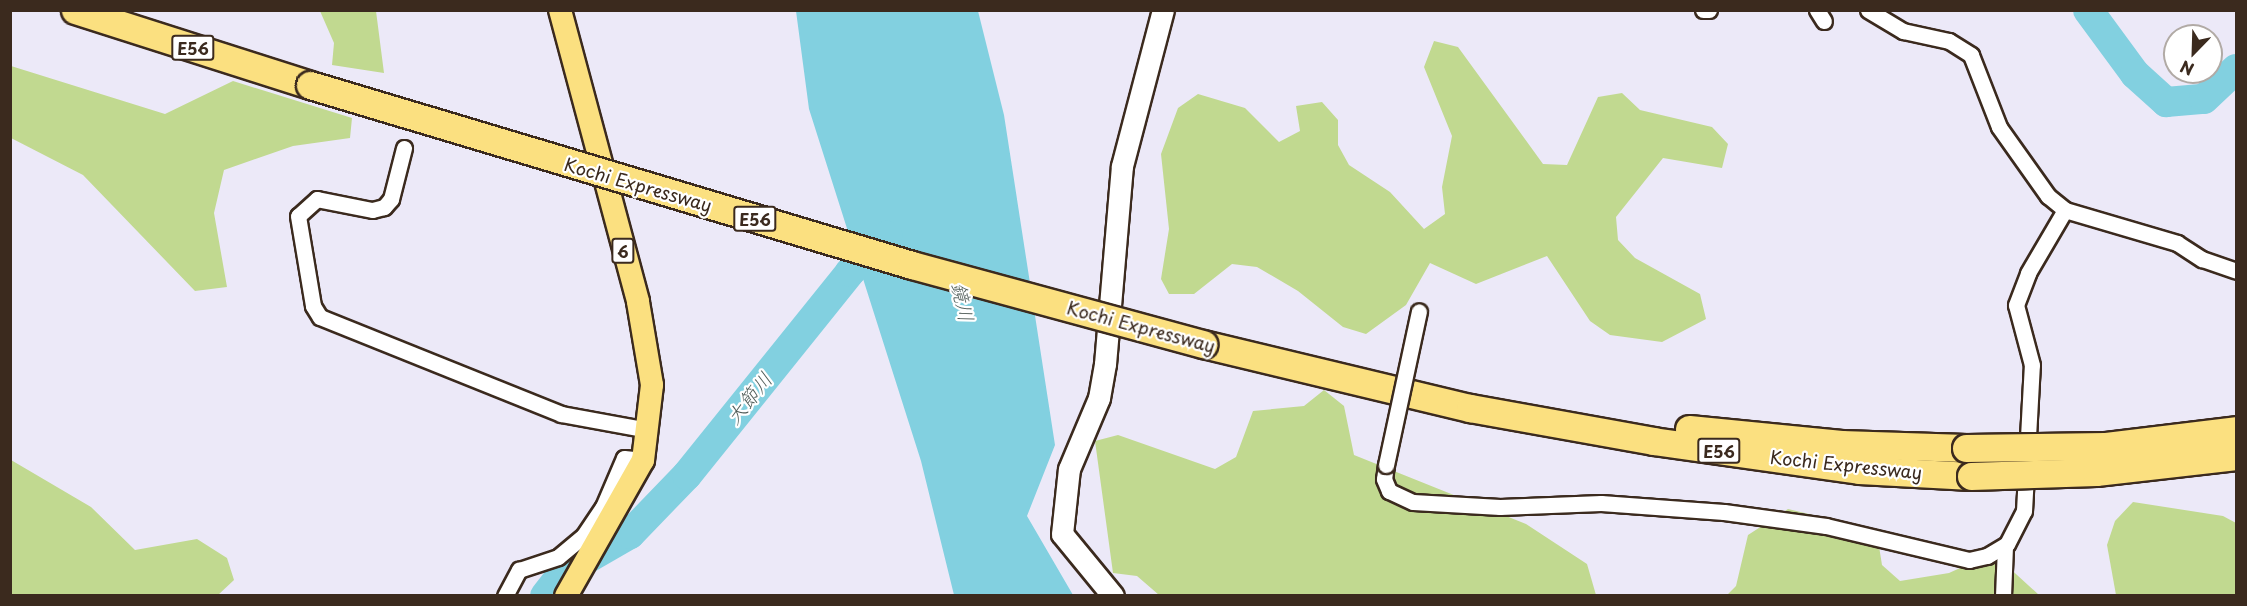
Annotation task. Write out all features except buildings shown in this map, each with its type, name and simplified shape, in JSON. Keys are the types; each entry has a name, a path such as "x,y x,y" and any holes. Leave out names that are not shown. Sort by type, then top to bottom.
{"highway":[{"name":"Kochi Expressway","path":"75,10 313,80 832,242 1205,337 1470,408 1653,441 1859,470 1971,476 2096,472 2236,456"},
{"name":"E56","path":"115,10 313,80"},
{"name":"Kochi Expressway","path":"1205,337 1473,394 1631,423 1841,444 1966,448 2106,446 2236,430"}],"main road":[{"name":"6","path":"560,10 649,352 649,430 643,460 628,492 566,596"},
{"path":"1113,596 1062,534 1069,469 1099,398 1105,364 1122,166 1163,10"}],"street":[{"path":"1703,10 1709,10"},
{"path":"1868,10 1903,31 1949,41 1971,55 1999,127 2048,196 2065,210 2177,243 2202,259 2236,271"},
{"path":"404,148 391,199 384,207 372,210 317,199 298,216 313,306 320,317 561,414 649,430"},
{"path":"2003,596 2004,547 2024,511 2031,414 2032,364 2016,305 2028,273 2065,210"},
{"path":"1419,311 1384,479 1389,491 1413,501 1500,507 1601,503 1724,512 1826,526 1969,560 2004,547"},
{"path":"505,596 519,570 558,556 584,535 603,507 624,458 643,460"}],"green space":[{"path":"320,11 376,11 384,73 332,65 334,43"},
{"path":"1434,41 1458,47 1543,164 1567,165 1598,97 1622,93 1640,110 1712,127 1728,144 1722,168 1663,158 1616,217 1618,240 1635,258 1700,294 1706,319 1662,342 1610,335 1590,321 1547,256 1476,284 1430,263 1406,305 1366,334 1343,327 1298,291 1257,267 1232,264 1194,294 1169,294 1161,279 1169,229 1161,154 1178,108 1198,94 1245,108 1279,142 1300,131 1296,106 1322,102 1338,120 1338,145 1349,165 1390,192 1424,229 1445,214 1442,187 1452,136 1424,67"},
{"path":"11,66 165,114 233,81 352,118 350,138 293,146 224,170 214,213 227,287 195,291 83,175 11,138"},
{"path":"1324,390 1344,406 1354,455 1526,524 1587,564 1596,595 1159,595 1137,576 1113,573 1095,441 1118,435 1215,469 1236,457 1253,411 1304,406"},
{"path":"11,460 91,507 135,550 197,539 227,558 234,580 218,595 11,595"},
{"path":"2133,502 2223,516 2236,523 2236,595 2116,595 2107,545 2115,521"},
{"path":"1788,509 1859,526 1878,540 1882,565 1900,581 1949,573 1993,553 2039,595 1726,596 1736,586 1748,535"}],"water":[{"name":"鏡川","path":"796,11 978,11 1004,115 1055,445 1027,516 1073,595 954,595 921,461 809,109"}],"waterway":[{"path":"2088,10 2135,74 2166,102 2204,99 2236,69"},
{"name":"大節川","path":"545,596 564,572 630,534 687,475 850,272 887,236"}]}
